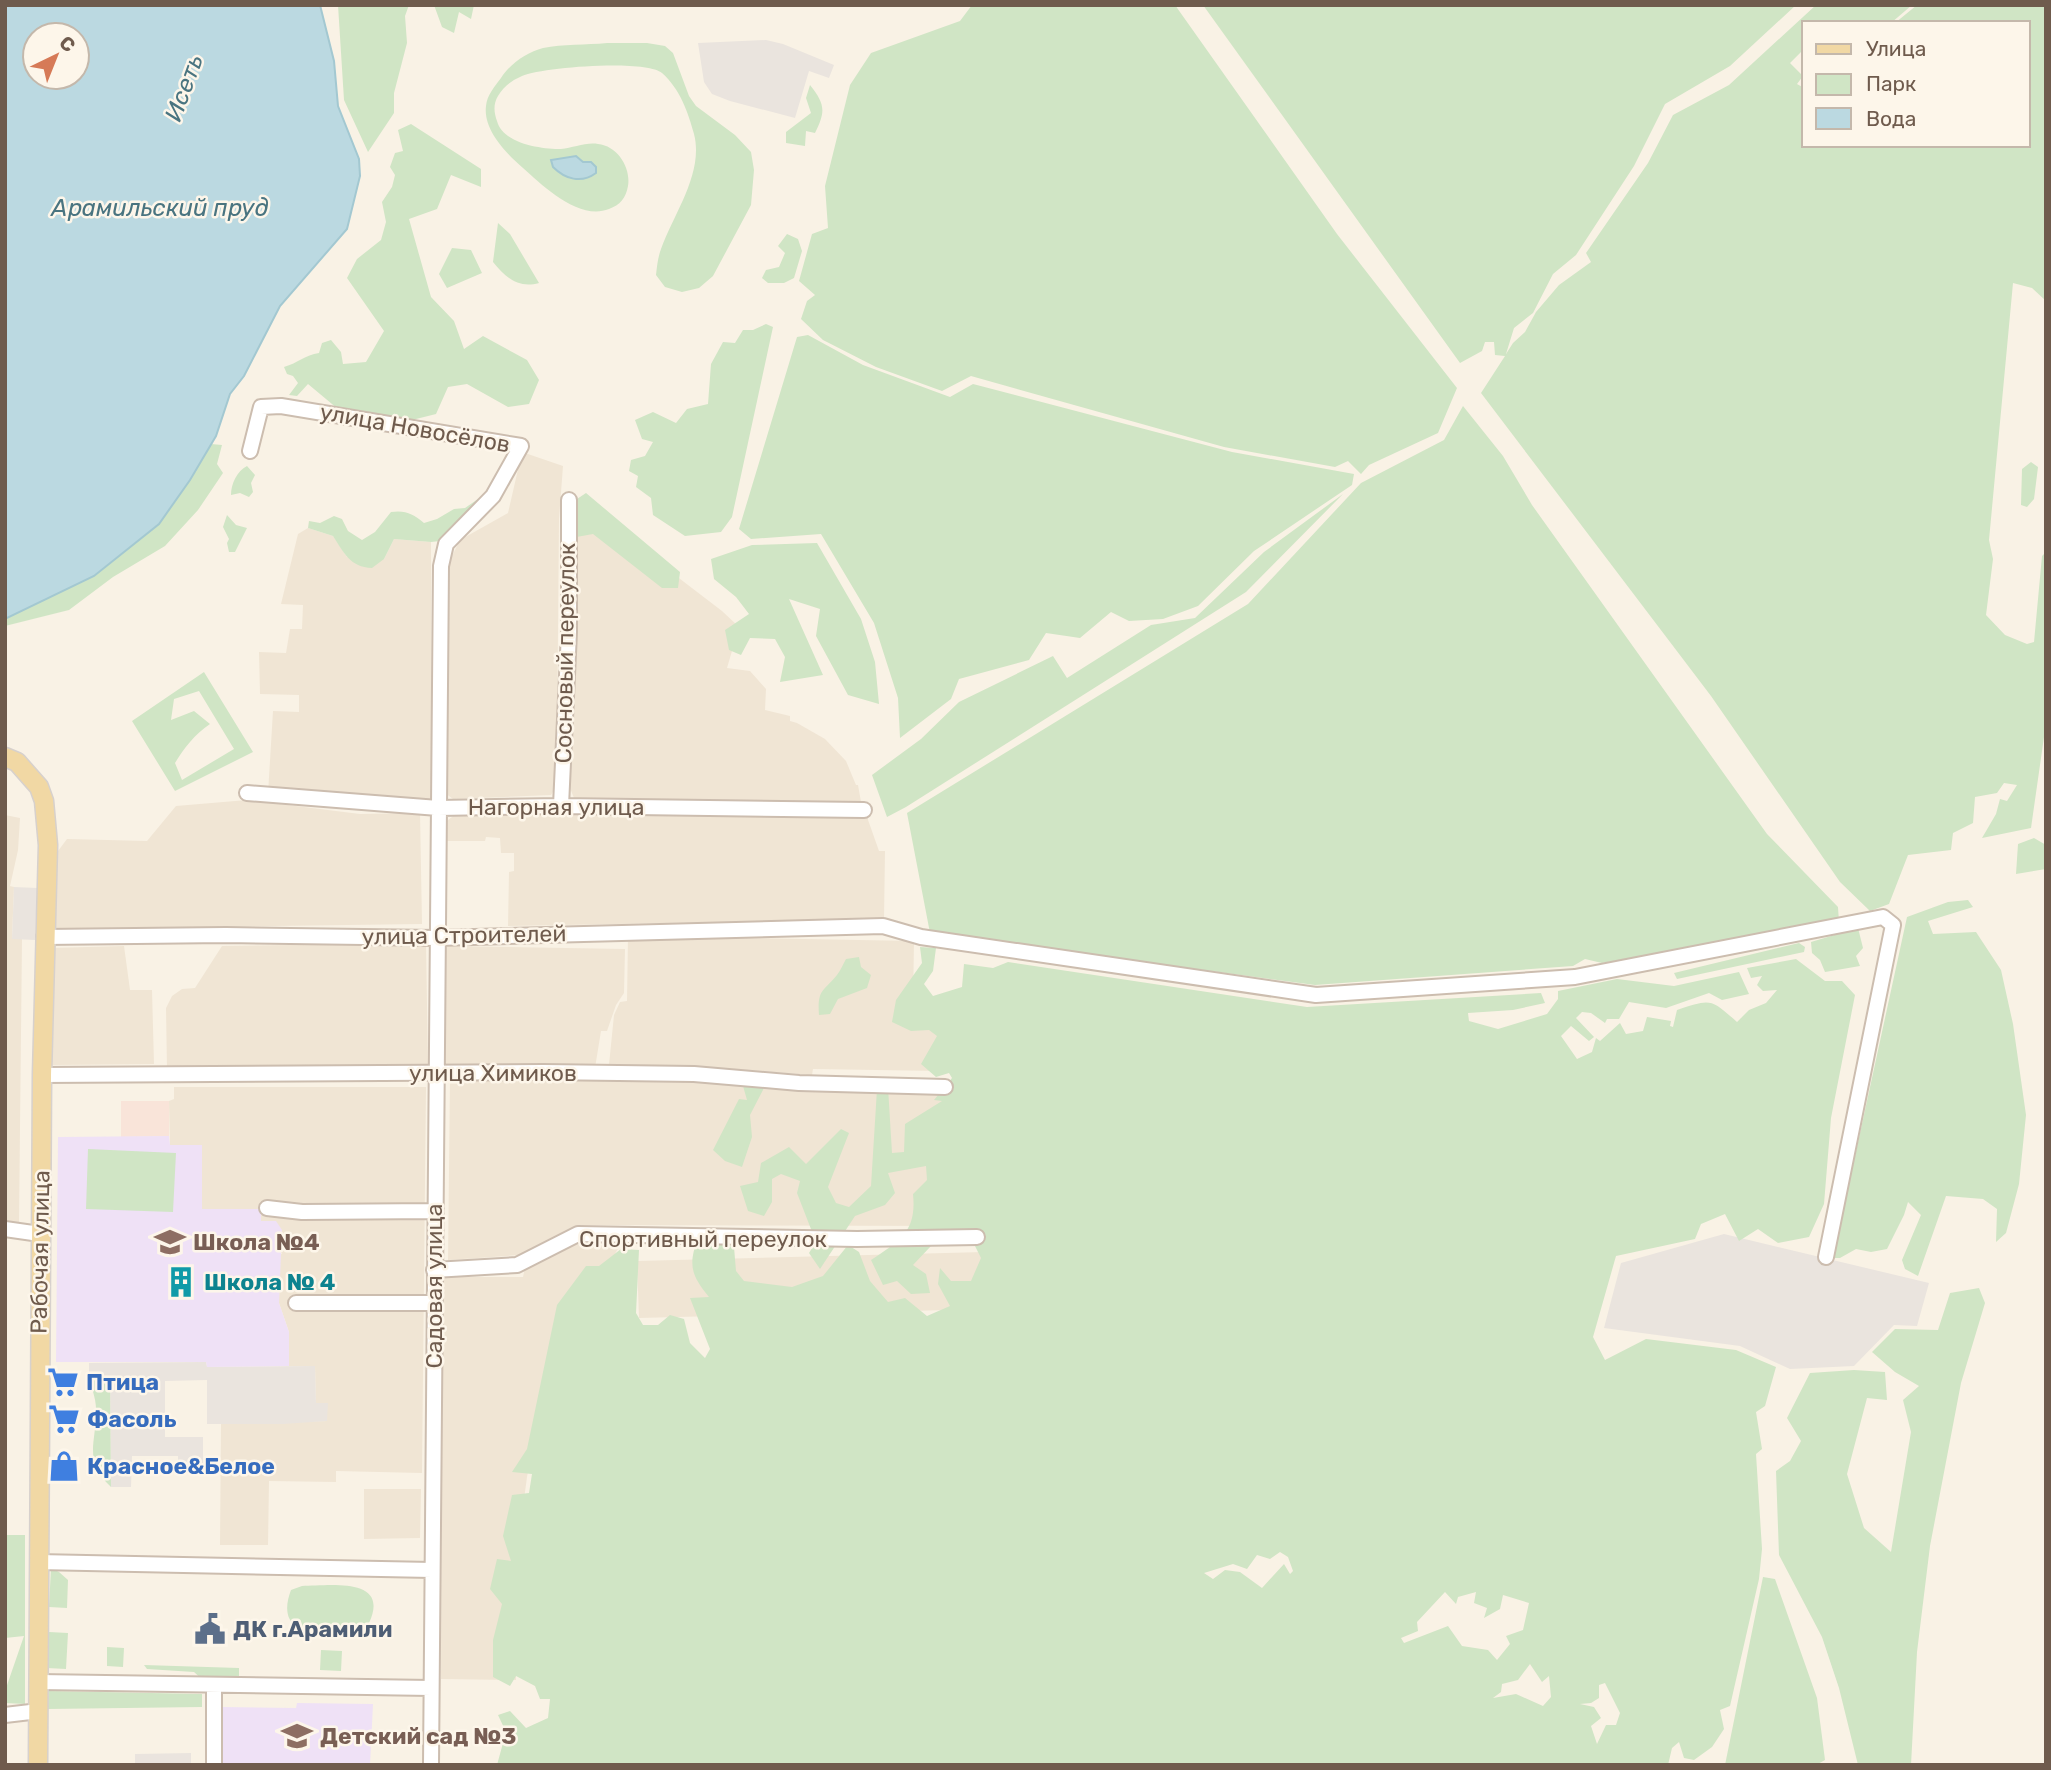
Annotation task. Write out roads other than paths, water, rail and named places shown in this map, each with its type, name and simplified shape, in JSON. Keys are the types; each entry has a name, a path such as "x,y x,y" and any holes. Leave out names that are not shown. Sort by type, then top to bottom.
{"main road":[{"name":"Рабочая улица","path":"5,757 17,762 38,787 44,802 48,845 41,1075 38,1765"}],"street":[{"name":"улица Новосёлов","path":"250,451 261,407 281,406 521,446 493,496 446,544 441,566 438,808"},
{"name":"Сосновый переулок","path":"561,806 569,632 569,499"},
{"name":"Нагорная улица","path":"247,793 438,808 561,806 864,810"},
{"name":"Садовая улица","path":"431,1765 438,808"},
{"name":"улица Строителей","path":"44,937 226,935 437,938 883,926 921,937 1316,995 1575,977 1883,917 1893,925 1826,1257"},
{"name":"улица Химиков","path":"41,1075 694,1074 799,1083 945,1087"},
{"path":"267,1208 302,1212 435,1211"},
{"path":"5,1229 40,1234"},
{"name":"Спортивный переулок","path":"434,1270 517,1265 578,1234 858,1239 977,1237"},
{"path":"296,1303 434,1303"},
{"path":"38,1562 432,1570"},
{"path":"39,1682 431,1688"},
{"path":"214,1685 214,1765"},
{"path":"5,1715 39,1711"}],"water":[{"name":"Арамильский пруд","path":"5,5 320,5 334,61 338,106 359,159 360,176 347,229 280,306 244,376 230,394 216,436 159,524 94,576 5,619"},
{"path":"576,156 583,162 591,162 596,167 596,173 573,179 553,167 551,160"}],"place":[{"name":"Школа №4","path":"170,1242"},
{"name":"Школа № 4","path":"181,1282"},
{"name":"Птица","path":"63,1382"},
{"name":"Фасоль","path":"64,1419"},
{"name":"Красное&Белое","path":"64,1466"},
{"name":"ДК г.Арамили","path":"210,1629"},
{"name":"Детский сад №3","path":"297,1736"}],"water label":[{"name":"Исеть","path":"184,88"}]}
